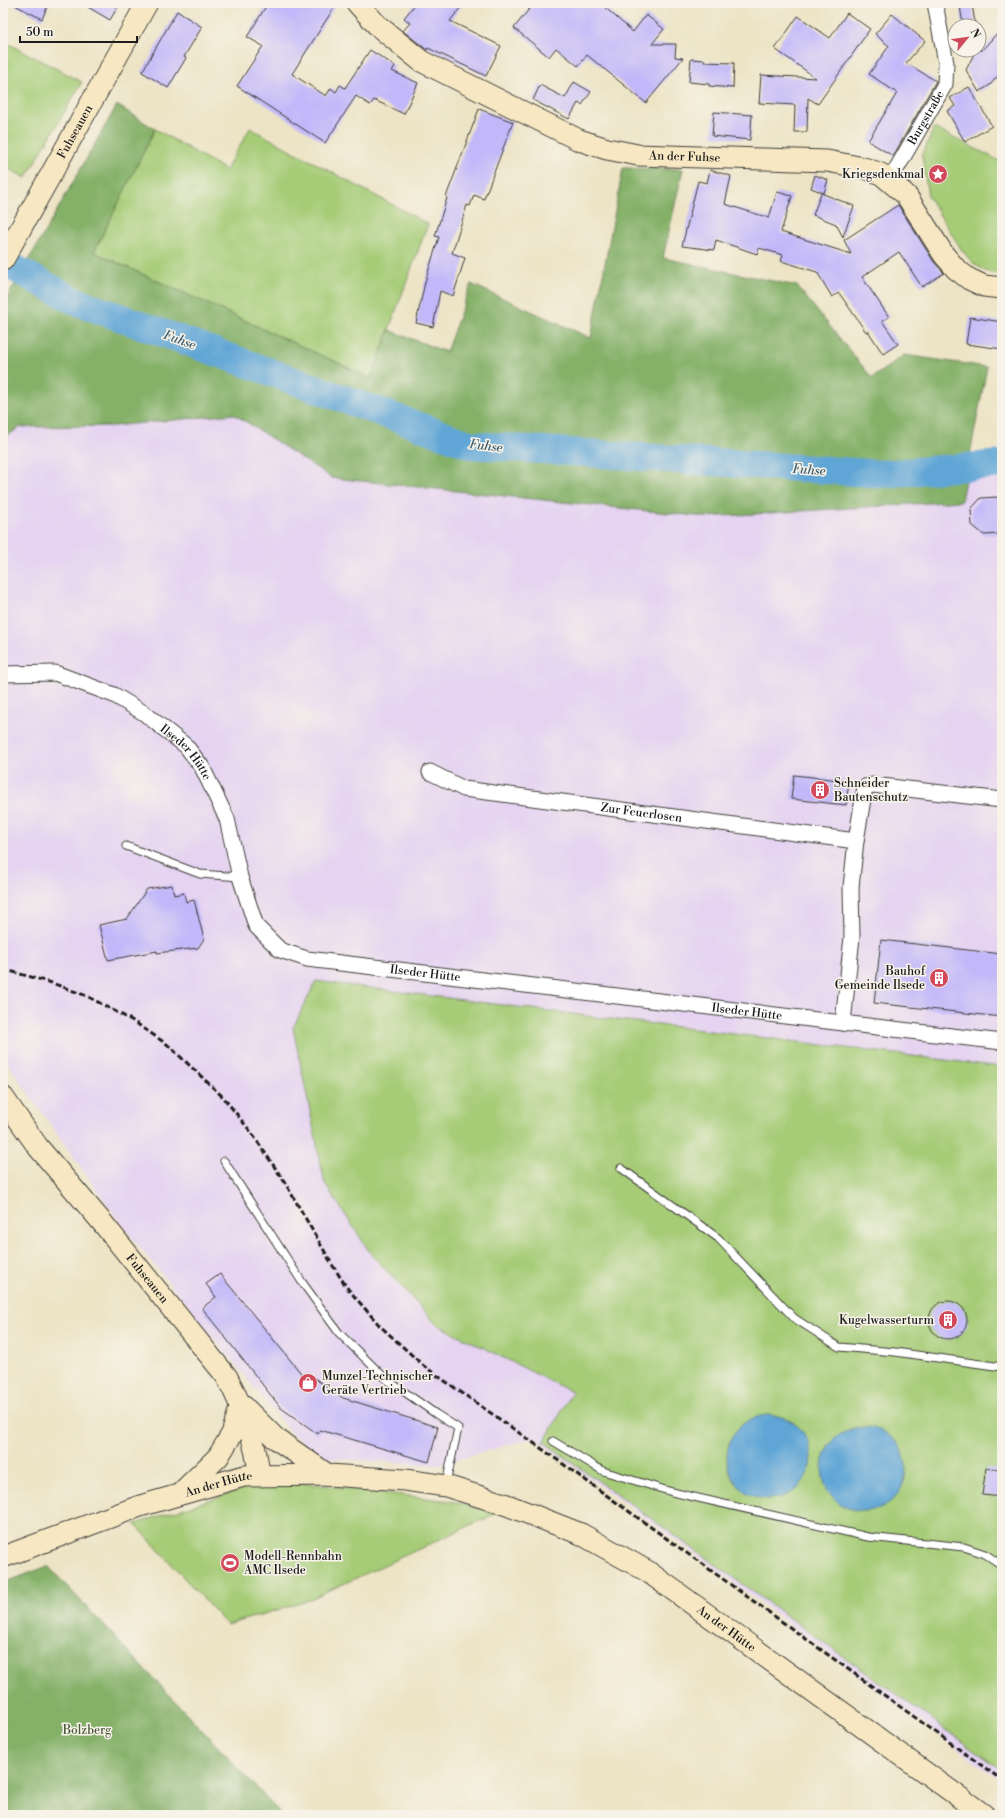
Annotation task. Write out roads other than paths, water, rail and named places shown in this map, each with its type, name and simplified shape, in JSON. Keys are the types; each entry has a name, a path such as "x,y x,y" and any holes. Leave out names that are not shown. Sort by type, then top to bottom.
{"street":[{"name":"Fuhseauen","path":"8,252 147,3"},
{"name":"An der Fuhse","path":"357,3 377,25 421,61 579,140 607,149 638,155 827,161 864,168 881,174 906,195 944,255 956,269 969,279 984,286 1002,288"},
{"name":"Burgstraße","path":"890,180 945,84 946,63 936,3"},
{"name":"Ilseder Hütte","path":"3,674 55,673 114,694 144,712 186,746 202,767 227,819 240,877 256,926 280,950 307,959 1002,1042"},
{"name":"Zur Feuerlosen","path":"430,772 464,789 856,841"},
{"path":"843,1023 852,937 851,887 856,841 865,787 874,784 1002,800"},
{"name":"Fuhseauen","path":"3,1097 10,1110 38,1147 101,1221 227,1377 241,1404 258,1456 259,1475"},
{"path":"181,1493 218,1457 232,1434 241,1404 276,1438 328,1475"},
{"name":"An der Hütte","path":"3,1557 140,1506 244,1476 328,1475 405,1480 446,1486 507,1505 581,1534 647,1571 984,1815"}],"lane":[{"path":"126,846 200,874 240,877"},
{"path":"224,1161 302,1282 339,1333 386,1379 458,1428 446,1486"},
{"path":"621,1168 718,1238 794,1318 839,1347 895,1352 1002,1367"},
{"path":"552,1441 603,1472 672,1492 868,1538 964,1548 985,1554 1002,1564"}],"water":[{"path":"769,1415 785,1418 799,1427 808,1441 811,1457 808,1473 799,1487 785,1496 769,1499 753,1496 739,1487 730,1473 727,1457 730,1441 739,1427 753,1418"},
{"path":"864,1427 880,1430 894,1439 903,1453 906,1469 903,1485 894,1499 880,1508 864,1511 848,1508 834,1499 825,1485 822,1469 825,1453 834,1439 848,1430"}],"waterway":[{"name":"Fuhse","path":"3,262 75,301 471,445 882,474 1002,464"}],"railway":[{"path":"3,969 52,983 87,996 133,1021 168,1045 223,1097 251,1132 284,1181 348,1289 380,1326 425,1367 545,1451 1002,1780"}],"place":[{"name":"Kriegsdenkmal","path":"938,174"},
{"name":"Schneider Bautenschutz","path":"820,790"},
{"name":"Bauhof Gemeinde Ilsede","path":"939,978"},
{"name":"Kugelwasserturm","path":"948,1320"},
{"name":"Munzel-Technischer Geräte Vertrieb","path":"308,1383"},
{"name":"Modell-Rennbahn AMC Ilsede","path":"230,1563"}],"park label":[{"name":"Bolzberg","path":"87,1730"}]}
